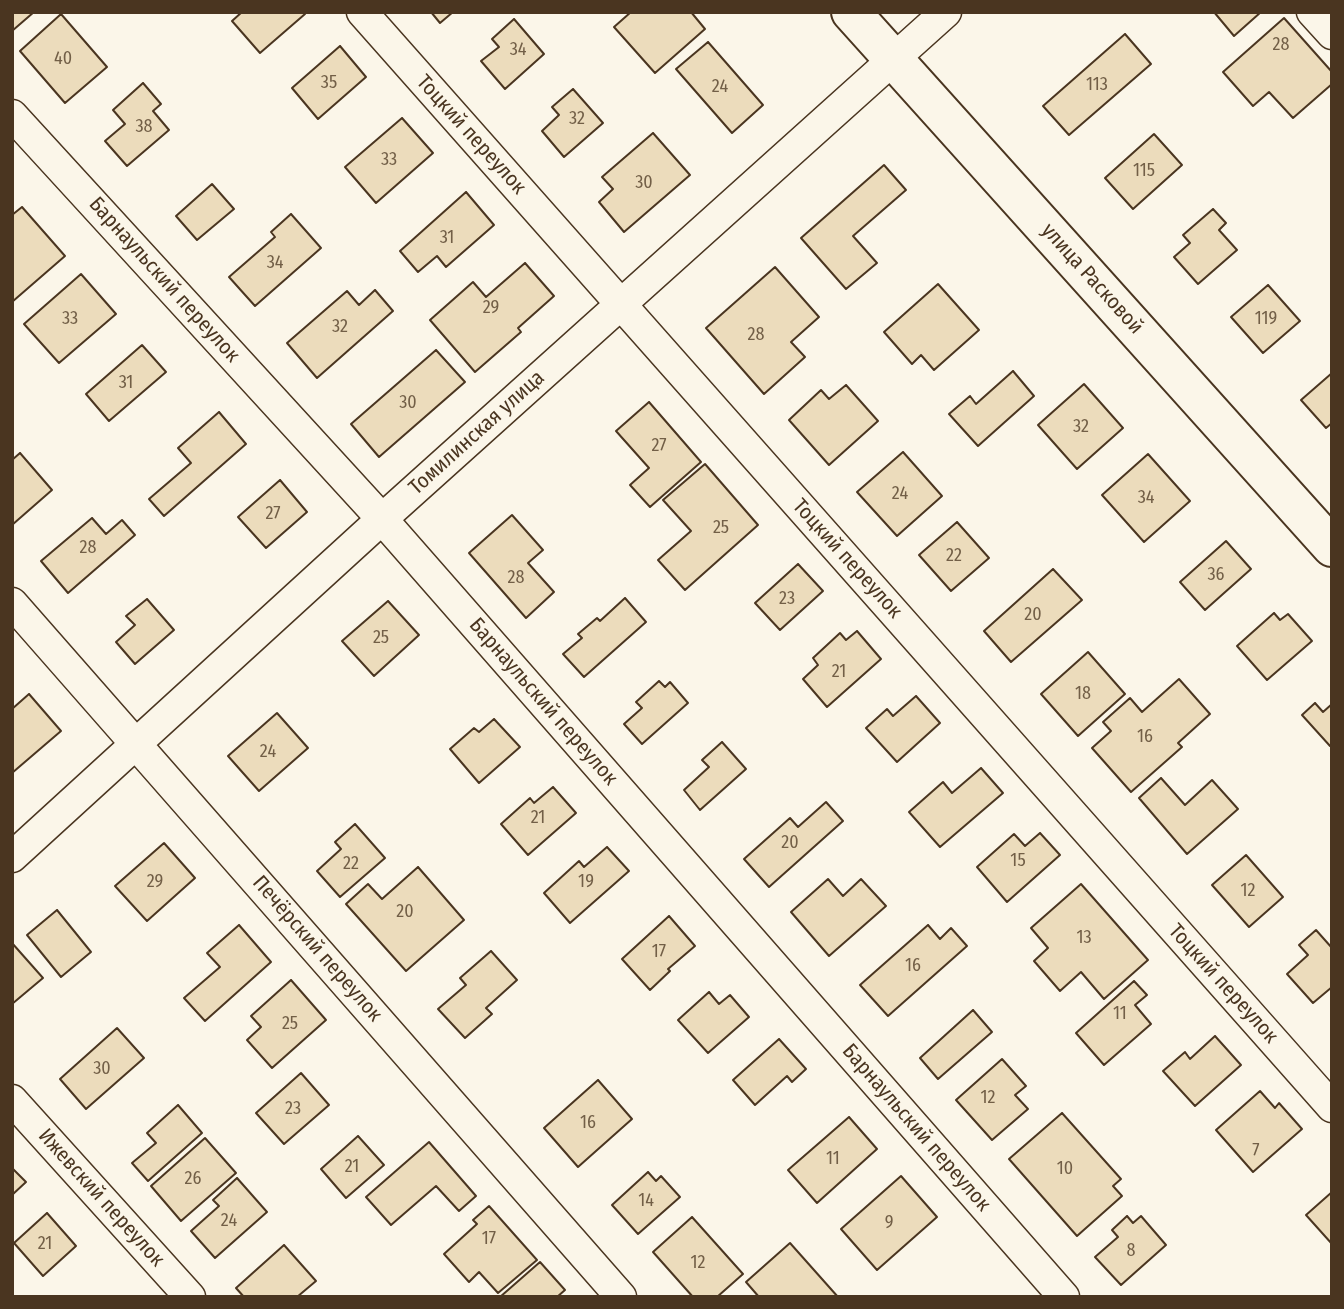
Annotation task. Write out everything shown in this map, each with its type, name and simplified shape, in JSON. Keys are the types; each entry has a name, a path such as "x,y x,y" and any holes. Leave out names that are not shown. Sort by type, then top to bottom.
{"street":[{"name":"Тоцкий переулок","path":"362,12 1332,1107"},
{"name":"улица Расковой","path":"851,12 1332,547"},
{"name":"Томилинская улица","path":"12,858 382,519 946,12"},
{"path":"1312,12 1332,34"},
{"name":"Барнаульский переулок","path":"12,115 382,519 1064,1297"},
{"name":"Печёрский переулок","path":"12,603 621,1297"},
{"name":"Ижевский переулок","path":"12,1100 190,1297"}],"building":[{"path":"12,12 34,12 12,31"},
{"path":"242,12 305,14 260,53 232,21"},
{"path":"431,12 453,12 440,23"},
{"path":"631,12 691,12 705,29 655,73 614,27"},
{"path":"1214,12 1261,12 1234,36"},
{"path":"61,14 107,67 65,103 20,51"},
{"path":"1284,18 1332,72 1332,84 1293,118 1269,92 1253,106 1223,72"},
{"path":"514,19 544,54 505,89 481,61 499,47 492,39"},
{"path":"1125,34 1151,64 1069,135 1043,106"},
{"path":"708,42 763,105 732,133 676,69"},
{"path":"340,46 366,77 318,119 292,88"},
{"path":"143,83 161,104 153,111 169,130 127,166 105,141 125,124 113,110"},
{"path":"573,89 603,123 564,157 542,131 559,115 552,107"},
{"path":"402,118 433,153 376,203 345,167"},
{"path":"653,133 690,175 624,232 599,202 613,189 602,177"},
{"path":"1154,134 1182,165 1133,209 1105,178"},
{"path":"884,165 906,190 853,236 877,263 846,289 801,238"},
{"path":"212,184 234,209 197,240 176,216"},
{"path":"466,192 494,225 446,267 437,256 418,272 400,251"},
{"path":"22,207 65,256 12,302 12,215"},
{"path":"1213,209 1226,223 1219,230 1237,250 1198,284 1174,257 1190,243 1183,235"},
{"path":"291,214 321,248 255,306 229,277 275,237 271,232"},
{"path":"525,263 554,296 518,328 521,332 475,372 430,320 473,282 486,297"},
{"path":"775,267 819,317 791,342 805,357 764,394 706,328"},
{"path":"81,274 116,314 59,363 24,324"},
{"path":"938,284 979,330 934,370 921,355 912,364 884,332"},
{"path":"1268,285 1300,321 1263,353 1231,317"},
{"path":"375,290 393,311 317,378 287,343 347,291 359,305"},
{"path":"142,345 166,372 109,421 86,394"},
{"path":"436,350 465,382 379,457 351,424"},
{"path":"1013,371 1034,396 978,446 949,414 970,396 976,404"},
{"path":"1332,373 1332,423 1326,428 1301,400"},
{"path":"1084,384 1123,428 1077,469 1038,425"},
{"path":"846,385 878,421 829,465 789,420 821,390 829,399"},
{"path":"649,402 701,462 650,507 630,485 649,468 616,431"},
{"path":"219,412 246,444 164,516 149,499 191,463 178,448"},
{"path":"903,452 942,496 897,536 857,492"},
{"path":"20,453 52,490 12,525 12,460"},
{"path":"1148,454 1190,501 1144,542 1102,495"},
{"path":"705,464 758,525 685,590 658,560 691,531 663,500"},
{"path":"280,480 307,512 266,548 238,517"},
{"path":"512,515 543,550 528,563 554,592 526,618 469,553"},
{"path":"92,518 106,534 122,520 135,535 68,593 41,561"},
{"path":"957,522 989,558 951,591 919,555"},
{"path":"1226,541 1251,569 1205,610 1180,582"},
{"path":"798,564 823,591 780,630 755,603"},
{"path":"1053,569 1082,600 1011,662 984,631"},
{"path":"625,598 646,622 584,677 563,654 582,638 578,634 597,618 600,621"},
{"path":"147,599 174,630 135,664 116,642 135,625 126,616"},
{"path":"388,601 419,635 374,676 342,641"},
{"path":"1274,613 1280,620 1288,614 1312,641 1267,680 1237,646"},
{"path":"857,631 881,659 827,707 803,679 818,665 813,658 840,633 846,640"},
{"path":"1088,652 1125,694 1078,736 1041,694"},
{"path":"1179,679 1210,714 1178,743 1182,747 1131,792 1092,748 1111,731 1103,722 1130,698 1142,712"},
{"path":"659,681 665,687 670,682 688,703 642,744 624,724 642,708 636,702"},
{"path":"29,694 61,731 12,773 12,709"},
{"path":"916,696 940,723 897,762 866,728 887,709 893,716"},
{"path":"1315,703 1323,712 1332,704 1330,746 1302,715"},
{"path":"277,713 308,748 259,791 228,756"},
{"path":"494,719 520,747 479,783 450,749 474,728 479,732"},
{"path":"722,742 746,769 700,810 684,790 709,767 702,760"},
{"path":"981,768 1003,793 940,847 909,812 943,782 952,793"},
{"path":"1161,778 1185,805 1212,780 1238,809 1187,854 1139,798"},
{"path":"553,787 576,813 528,855 501,824 530,798 534,803"},
{"path":"826,802 843,821 769,887 744,859 790,818 798,827"},
{"path":"355,824 385,858 340,897 317,871 341,849 335,842"},
{"path":"1040,833 1060,855 1007,902 977,867 1014,834 1025,846"},
{"path":"164,843 195,878 147,921 115,886"},
{"path":"607,847 629,871 570,923 544,893 579,861 584,867"},
{"path":"1246,855 1283,897 1249,927 1212,885"},
{"path":"418,867 464,920 406,971 346,904 368,884 382,899"},
{"path":"828,879 843,896 861,879 886,906 829,956 791,912"},
{"path":"1081,884 1148,960 1104,999 1081,972 1060,991 1034,961 1048,948 1031,928"},
{"path":"57,910 91,952 61,977 27,935"},
{"path":"669,916 695,946 668,969 670,971 650,990 622,959"},
{"path":"239,925 271,962 205,1021 184,998 220,967 207,953"},
{"path":"928,925 940,939 951,928 967,946 888,1016 860,985"},
{"path":"1316,930 1332,948 1332,987 1313,1003 1287,974 1308,955 1299,945"},
{"path":"12,943 43,978 12,1004"},
{"path":"491,951 517,980 486,1008 492,1014 465,1038 438,1009 466,985 460,978"},
{"path":"291,980 326,1020 272,1068 247,1040 261,1027 251,1016"},
{"path":"1134,981 1147,995 1135,1005 1151,1024 1104,1065 1076,1033"},
{"path":"709,992 719,1004 730,995 749,1017 708,1053 678,1020"},
{"path":"973,1010 992,1032 938,1079 920,1058"},
{"path":"117,1028 144,1058 86,1109 60,1079"},
{"path":"1215,1036 1241,1065 1195,1106 1163,1071 1185,1052 1190,1059"},
{"path":"779,1039 806,1069 792,1082 787,1076 755,1105 733,1080"},
{"path":"1002,1059 1026,1086 1015,1095 1028,1109 992,1140 956,1100"},
{"path":"301,1073 329,1105 284,1144 256,1113"},
{"path":"598,1080 632,1119 578,1167 544,1128"},
{"path":"1260,1091 1275,1108 1279,1103 1302,1129 1253,1172 1216,1130"},
{"path":"178,1105 202,1133 148,1181 132,1163 156,1143 147,1133"},
{"path":"1062,1113 1121,1179 1113,1186 1122,1196 1077,1236 1009,1159"},
{"path":"849,1117 877,1149 817,1203 788,1170"},
{"path":"358,1136 384,1165 346,1198 321,1169"},
{"path":"205,1138 236,1173 181,1221 151,1186"},
{"path":"429,1142 476,1196 459,1211 436,1186 391,1225 366,1197"},
{"path":"12,1168 26,1182 12,1195"},
{"path":"648,1172 656,1181 661,1176 680,1197 638,1234 612,1205"},
{"path":"901,1176 937,1217 877,1270 841,1229"},
{"path":"237,1178 267,1212 215,1258 191,1231 219,1206 213,1200"},
{"path":"1332,1192 1332,1244 1306,1215"},
{"path":"489,1206 537,1260 498,1293 479,1272 469,1282 444,1254 477,1224 473,1220"},
{"path":"47,1213 76,1246 43,1276 14,1243"},
{"path":"1127,1216 1133,1223 1141,1216 1166,1245 1121,1285 1095,1257 1118,1237 1112,1230"},
{"path":"692,1217 743,1274 717,1297 693,1297 653,1252"},
{"path":"790,1243 838,1297 759,1297 746,1282"},
{"path":"284,1245 316,1281 297,1297 244,1297 236,1288"},
{"path":"540,1262 565,1290 557,1297 500,1297"}]}
